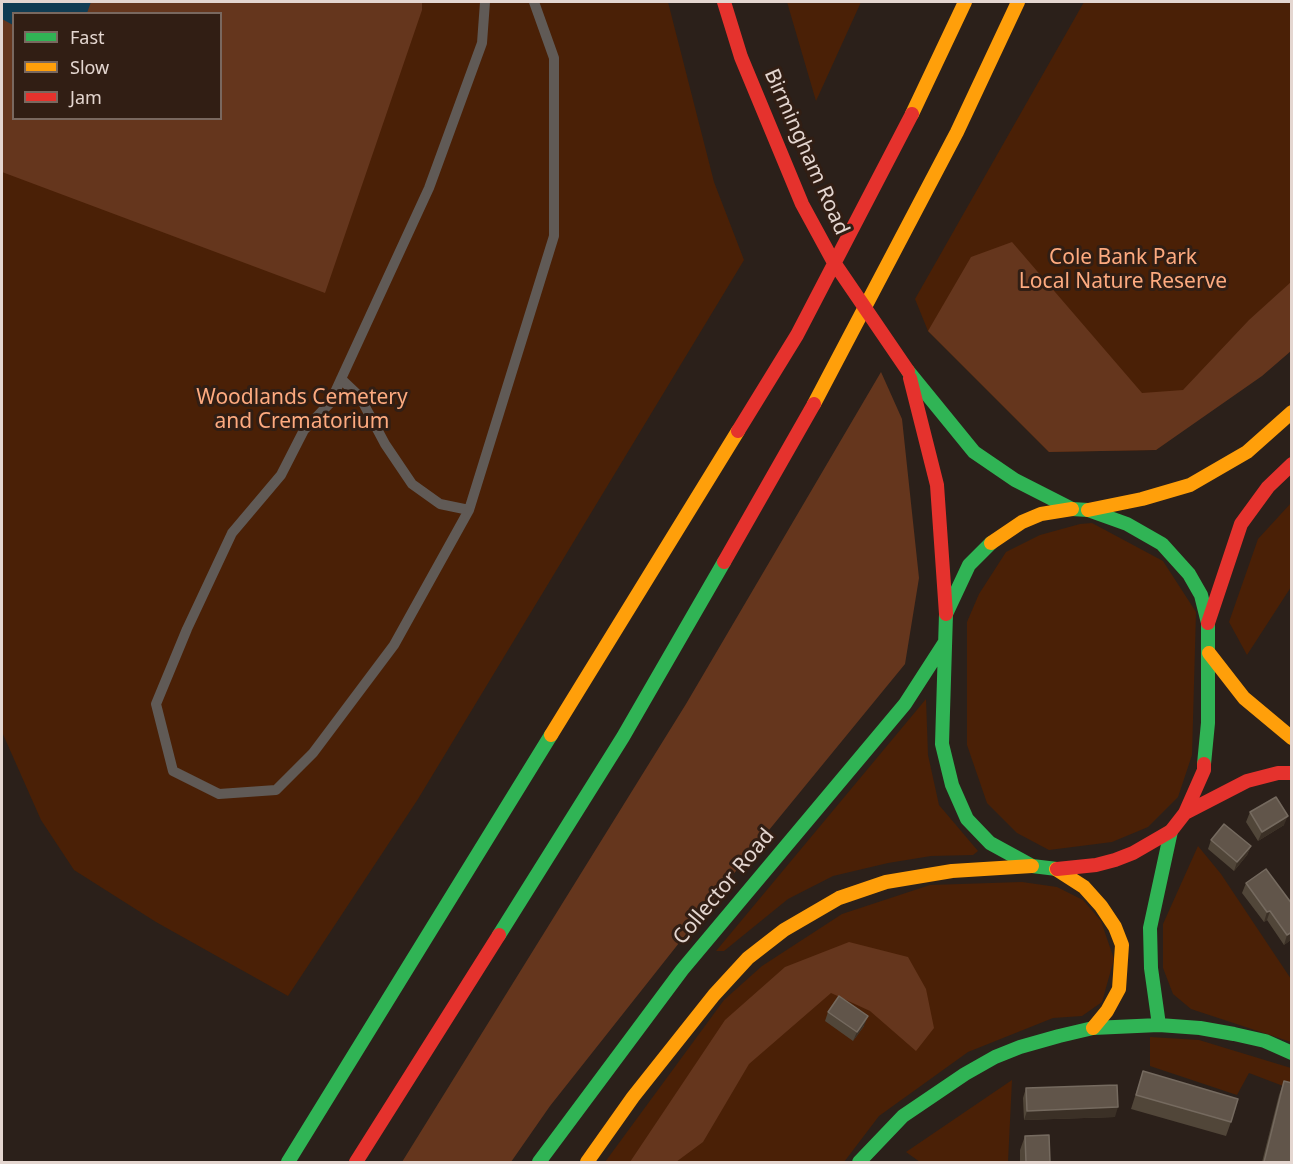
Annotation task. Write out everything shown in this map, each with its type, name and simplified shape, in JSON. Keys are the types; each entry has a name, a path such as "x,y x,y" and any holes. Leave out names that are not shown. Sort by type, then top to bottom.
{"main road":[{"name":"Birmingham Road","path":"724,2 741,57 802,204 833,261 908,371 974,452 1015,480 1071,509"},
{"path":"288,1162 797,335 916,105 965,2"},
{"path":"356,1162 622,737 828,380 957,132 1018,2"},
{"name":"Birmingham Road","path":"908,371 937,485 946,614 942,744 952,785 967,819 990,843 1032,866"},
{"path":"946,614 969,565 993,542 1022,522 1041,514 1071,509 1088,510 1142,499 1190,485 1246,452 1292,412"},
{"path":"1208,623 1241,524 1268,487 1292,464"},
{"path":"1088,510 1127,524 1162,544 1189,574 1201,595 1208,623 1208,723 1204,770 1185,813 1172,831 1150,928 1151,968 1159,1025"},
{"name":"Collector Road","path":"539,1162 682,970 905,704 945,642"},
{"path":"1209,653 1244,698 1292,738"},
{"path":"1185,813 1246,781 1278,773 1292,773"},
{"path":"587,1162 633,1097 714,994 748,958 784,930 839,898 886,882 952,871 1032,866 1056,869 1096,865 1133,853 1172,831"},
{"path":"1056,869 1084,888 1101,906 1115,927 1122,945 1119,989 1107,1011 1093,1028"},
{"path":"859,1162 903,1116 996,1056 1020,1047 1093,1028 1159,1025 1200,1028 1265,1041 1292,1053"}],"lane":[{"path":"485,2 482,43 429,188 330,403 304,430 281,475 232,533 156,704 173,771 219,794 276,790 314,753 394,645 469,510 554,236 554,58 534,2"},
{"path":"341,379 360,397 385,444 412,484 440,504 469,510"}],"green space":[{"name":"Woodlands Cemetery and Crematorium","path":"2,2 668,2 714,182 744,260 418,799 288,996 156,922 74,870 41,820 2,732"},
{"path":"787,2 861,2 816,101"},
{"name":"Cole Bank Park Local Nature Reserve","path":"1084,2 1291,2 1291,350 1156,450 1049,452 928,331 915,299"},
{"path":"1291,503 1291,587 1247,655 1229,622 1258,539"},
{"path":"1092,523 1163,561 1196,612 1192,755 1178,797 1148,827 1112,842 1049,850 1017,833 987,803 967,745 967,622 979,594 1006,552 1040,535"},
{"path":"926,699 928,755 939,805 978,851 973,855 931,856 888,863 833,876 788,899 724,951 716,951"},
{"path":"1198,846 1221,874 1291,979 1291,1042 1191,1009 1173,994 1163,968 1163,924"},
{"path":"1022,882 1057,887 1083,900 1101,921 1114,959 1102,1002 1082,1016 1053,1018 968,1052 879,1116 844,1162 605,1162 724,1000 762,966 842,914 930,885"},
{"path":"1150,1037 1199,1040 1291,1068 1291,1089 1249,1073 1237,1095 1150,1066"},
{"path":"1012,1080 1008,1162 920,1162 906,1152"}],"shaded area":[{"path":"2,2 422,2 422,10 325,293 2,172"},
{"path":"1012,242 1142,393 1183,390 1249,320 1291,282 1291,351 1262,376 1156,450 1049,452 928,331 971,257"},
{"path":"881,372 902,419 919,578 905,664 751,852 550,1106 511,1162 402,1162 686,704"},
{"path":"849,942 908,957 926,989 934,1028 916,1051 870,1011 831,993 749,1064 703,1142 676,1162 630,1162 725,1020 785,967"}],"water":[{"path":"2,2 91,2 87,12 12,12 12,24 2,19"}],"building":[{"path":"1276,797 1288,816 1262,832 1250,812"},
{"path":"1224,824 1251,846 1237,862 1211,840"},
{"path":"1266,869 1292,904 1292,932 1287,935 1246,883"},
{"path":"839,996 868,1016 857,1032 828,1012"},
{"path":"1143,1071 1238,1099 1231,1122 1136,1095"},
{"path":"1284,1081 1292,1083 1292,1162 1264,1162"},
{"path":"1117,1085 1118,1107 1027,1111 1026,1088"},
{"path":"1049,1135 1050,1162 1026,1162 1025,1136"}],"traffic: fast":[{"path":"908,371 974,452 1015,480 1072,509"},
{"path":"1072,509 1088,510 1127,524 1162,544 1189,574 1201,595 1208,623 1208,723 1204,764"},
{"path":"991,543 969,565 946,614 942,744 952,785 967,819 990,843 1032,866 1057,869"},
{"path":"499,935 623,737 724,562"},
{"path":"539,1162 682,970 905,704 945,642"},
{"path":"288,1162 551,735"},
{"path":"1159,1025 1151,968 1150,928 1171,831"},
{"path":"859,1162 903,1116 965,1074 995,1057 1059,1036 1093,1028 1159,1025 1200,1028 1234,1034 1265,1041 1292,1053"}],"traffic: slow":[{"path":"912,114 965,2"},
{"path":"814,404 957,132 1018,2"},
{"path":"1088,510 1142,499 1190,485 1247,452 1292,412"},
{"path":"551,735 738,431"},
{"path":"991,543 1022,522 1041,514 1072,509"},
{"path":"1209,653 1244,698 1292,738"},
{"path":"587,1162 633,1097 714,995 748,958 784,930 839,898 886,882 952,871 1032,866"},
{"path":"1056,869 1084,887 1101,906 1115,927 1122,945 1119,989 1107,1011 1093,1028"}],"traffic: jam":[{"path":"724,2 741,57 802,204 833,261 908,371"},
{"path":"738,431 797,335 912,114"},
{"path":"910,378 937,485 946,614"},
{"path":"724,562 814,404"},
{"path":"1208,623 1241,524 1268,487 1292,464"},
{"path":"1057,869 1096,865 1115,860 1133,853 1171,831 1185,813 1204,770 1204,764"},
{"path":"1185,813 1247,781 1278,773 1292,773"},
{"path":"356,1162 499,935"}]}
